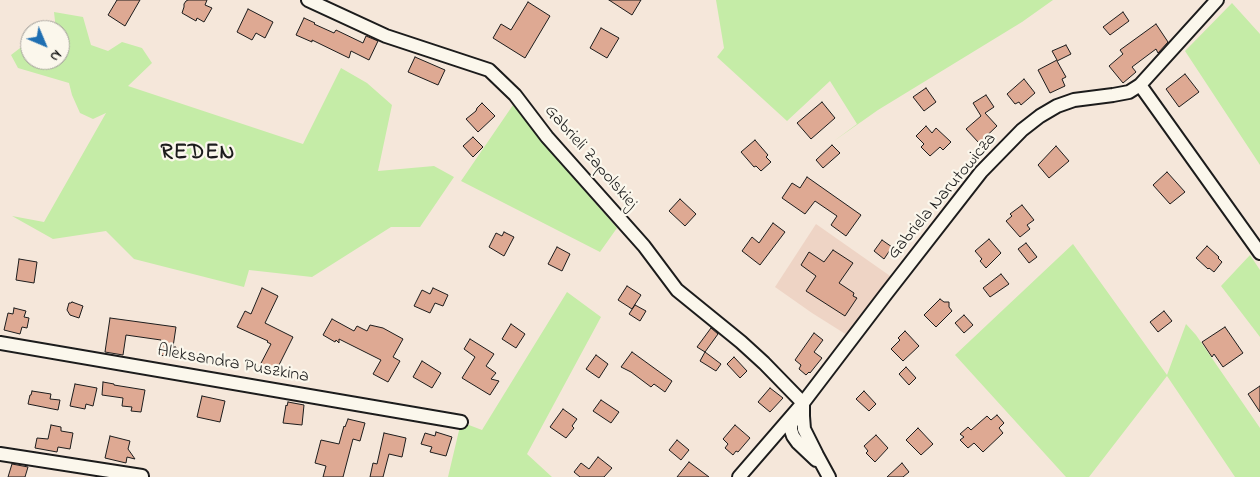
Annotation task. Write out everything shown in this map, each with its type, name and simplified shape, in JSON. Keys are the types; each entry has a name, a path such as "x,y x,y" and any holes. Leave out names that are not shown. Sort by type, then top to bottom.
{"street":[{"name":"Gabrieli Zapolskiej","path":"308,0 386,36 489,70 514,95 547,137 644,246 677,290 741,342 803,403"},
{"name":"Gabriela Narutowicza","path":"739,477 803,403 981,172 1022,130 1057,106 1074,100 1129,92 1140,85 1217,0"},
{"path":"1140,85 1260,253"},
{"name":"Aleksandra Puszkina","path":"0,344 461,422"},
{"path":"803,403 804,429"},
{"path":"791,418 804,429 827,473"},
{"path":"791,418 791,430 798,443 827,473"},
{"path":"773,439 784,438 798,443"},
{"path":"0,454 142,476"}],"shaded area":[{"path":"816,224 893,278 847,335 775,287"}],"green space":[{"path":"716,0 1053,0 1022,22 878,110 834,141 857,124 830,81 787,121 717,57 724,48"},
{"path":"1232,3 1260,34 1260,165 1185,51"},
{"path":"54,12 83,17 91,45 108,51 122,42 142,48 152,63 128,86 303,144 341,68 367,83 392,105 378,171 434,166 454,177 420,227 391,227 312,277 249,270 244,287 134,259 106,231 53,239 12,216 44,222 106,113 93,119 80,113 69,83 25,70 70,70 70,20 55,20"},
{"path":"20,48 20,69 18,68 11,55"},
{"path":"513,105 617,228 600,252 461,181"},
{"path":"1073,244 1167,375 1186,324 1196,335 1260,428 1260,477 1235,477 1167,376 1089,477 1066,477 955,355"},
{"path":"1250,255 1260,270 1260,337 1221,286"},
{"path":"567,292 601,317 527,454 552,477 448,477 461,422 482,430"}],"building":[{"path":"117,0 140,0 125,26 108,15"},
{"path":"188,0 207,0 205,5 212,8 204,22 197,18 196,21 182,13 184,4"},
{"path":"609,0 641,0 632,15"},
{"path":"528,2 550,16 525,58 493,38 501,24 511,30"},
{"path":"248,9 273,22 265,38 256,33 252,40 237,32"},
{"path":"1123,12 1129,21 1110,35 1103,27"},
{"path":"304,18 334,33 336,30 363,43 366,36 378,41 369,60 351,51 349,58 312,40 312,42 296,35"},
{"path":"1156,24 1168,42 1158,53 1156,49 1132,67 1136,72 1123,83 1109,66 1123,54 1120,50"},
{"path":"601,28 619,38 607,58 590,48"},
{"path":"1066,45 1071,54 1057,61 1066,77 1062,79 1065,86 1050,93 1038,70 1057,60 1052,51"},
{"path":"415,57 445,70 438,85 408,72"},
{"path":"1185,74 1199,92 1179,107 1166,89"},
{"path":"1024,79 1035,93 1021,105 1019,102 1015,104 1007,94"},
{"path":"926,88 936,102 924,111 913,97"},
{"path":"986,95 994,107 985,113 997,126 979,143 966,129 981,116 973,103"},
{"path":"822,102 835,118 811,139 797,123"},
{"path":"482,103 495,116 478,132 466,119"},
{"path":"926,126 932,133 936,128 951,142 943,150 940,147 930,156 921,147 924,144 916,136"},
{"path":"473,137 483,147 473,157 463,146"},
{"path":"755,140 768,155 766,157 771,162 761,171 756,166 754,167 741,152"},
{"path":"832,145 840,153 823,168 816,160"},
{"path":"1056,146 1069,161 1049,178 1038,165"},
{"path":"1167,172 1185,192 1170,204 1153,185"},
{"path":"807,177 861,215 846,236 831,225 837,216 815,201 805,214 782,198 792,183 800,188"},
{"path":"680,199 696,214 685,226 669,211"},
{"path":"1022,205 1034,220 1027,225 1030,229 1020,237 1006,221 1012,216 1010,214"},
{"path":"773,223 785,232 760,265 742,251 752,237 759,243"},
{"path":"504,232 514,237 504,256 489,247 496,233 502,236"},
{"path":"989,239 1001,253 986,268 980,261 982,259 975,251"},
{"path":"882,240 892,247 884,259 874,251"},
{"path":"1026,243 1037,257 1029,263 1018,249"},
{"path":"1207,246 1222,262 1214,272 1196,258"},
{"path":"557,247 570,254 562,271 548,264"},
{"path":"833,250 853,263 839,283 854,293 853,296 857,298 845,316 806,291 816,276 801,265 809,252 824,262"},
{"path":"19,259 37,262 34,283 16,280"},
{"path":"1001,274 1009,284 990,297 983,288"},
{"path":"627,286 641,295 632,309 618,300"},
{"path":"262,288 278,296 265,323 293,337 274,375 259,367 271,344 237,327 245,311 251,314"},
{"path":"433,288 448,295 443,306 435,303 430,313 414,306 422,290 430,294"},
{"path":"940,299 944,302 949,302 949,307 952,311 936,327 924,315"},
{"path":"72,302 83,306 79,318 70,315 67,310 69,303"},
{"path":"635,305 646,311 640,321 629,314"},
{"path":"14,308 26,311 24,317 29,318 27,328 22,327 20,334 4,330 8,313 13,314"},
{"path":"1164,311 1172,321 1158,332 1150,322"},
{"path":"964,315 973,325 964,333 955,323"},
{"path":"110,318 176,327 173,347 176,347 174,357 159,355 161,340 126,335 123,355 105,352"},
{"path":"332,319 354,331 357,326 367,331 370,325 383,328 403,339 393,357 400,361 388,382 373,374 381,360 339,339 339,343 323,335"},
{"path":"511,324 525,334 516,348 502,339"},
{"path":"1225,327 1243,353 1223,367 1214,354 1212,357 1202,342"},
{"path":"711,328 718,334 705,352 697,347"},
{"path":"905,331 919,346 903,361 891,349 900,340 898,338"},
{"path":"814,333 823,340 814,352 822,358 810,373 806,375 799,369 801,365 795,360"},
{"path":"470,339 494,354 486,366 496,373 491,379 499,381 490,395 462,378 475,357 464,349"},
{"path":"632,352 672,381 665,392 654,384 651,387 621,367"},
{"path":"705,352 721,364 716,371 700,361"},
{"path":"596,355 608,364 599,378 586,369"},
{"path":"734,357 747,371 740,378 727,364"},
{"path":"422,361 441,373 432,388 413,377"},
{"path":"906,367 916,378 909,385 899,374"},
{"path":"103,382 145,390 141,412 131,411 132,407 122,406 123,398 102,395"},
{"path":"75,384 97,388 93,406 86,404 85,409 70,406"},
{"path":"1260,386 1260,412 1248,394"},
{"path":"770,388 783,398 770,412 758,402"},
{"path":"32,391 51,394 50,399 60,400 58,410 28,404"},
{"path":"864,391 876,404 869,411 856,399"},
{"path":"202,396 225,401 220,422 197,417"},
{"path":"601,400 619,412 611,423 593,411"},
{"path":"288,402 304,405 302,425 283,423"},
{"path":"563,409 577,419 572,426 574,428 566,438 550,427"},
{"path":"997,415 1004,423 999,428 1003,433 983,452 974,443 968,448 960,440 964,437 960,434 968,427 971,430 987,416 991,420"},
{"path":"348,419 365,423 360,441 353,439 343,477 323,477 326,466 315,463 321,440 339,444"},
{"path":"51,425 61,427 61,431 73,433 70,449 58,447 57,452 35,448 37,438 48,439"},
{"path":"735,425 750,438 733,455 725,448 728,444 723,439"},
{"path":"918,428 933,444 921,455 906,440"},
{"path":"436,432 452,437 446,456 430,452 432,447 421,444 425,433 435,436"},
{"path":"384,433 406,438 402,457 389,454 383,477 370,477 373,463 377,464"},
{"path":"876,435 888,448 875,462 866,453 868,451 864,446"},
{"path":"110,436 130,441 128,449 135,459 127,457 126,463 105,458"},
{"path":"677,440 689,450 681,460 669,450"},
{"path":"598,457 612,468 604,477 580,477 574,472 581,463 589,469"},
{"path":"689,462 709,477 677,477"},
{"path":"902,463 909,472 903,477 887,477"},
{"path":"12,464 28,467 25,477 8,477"}],"district":[{"name":"REDEN","path":"198,154"}]}
